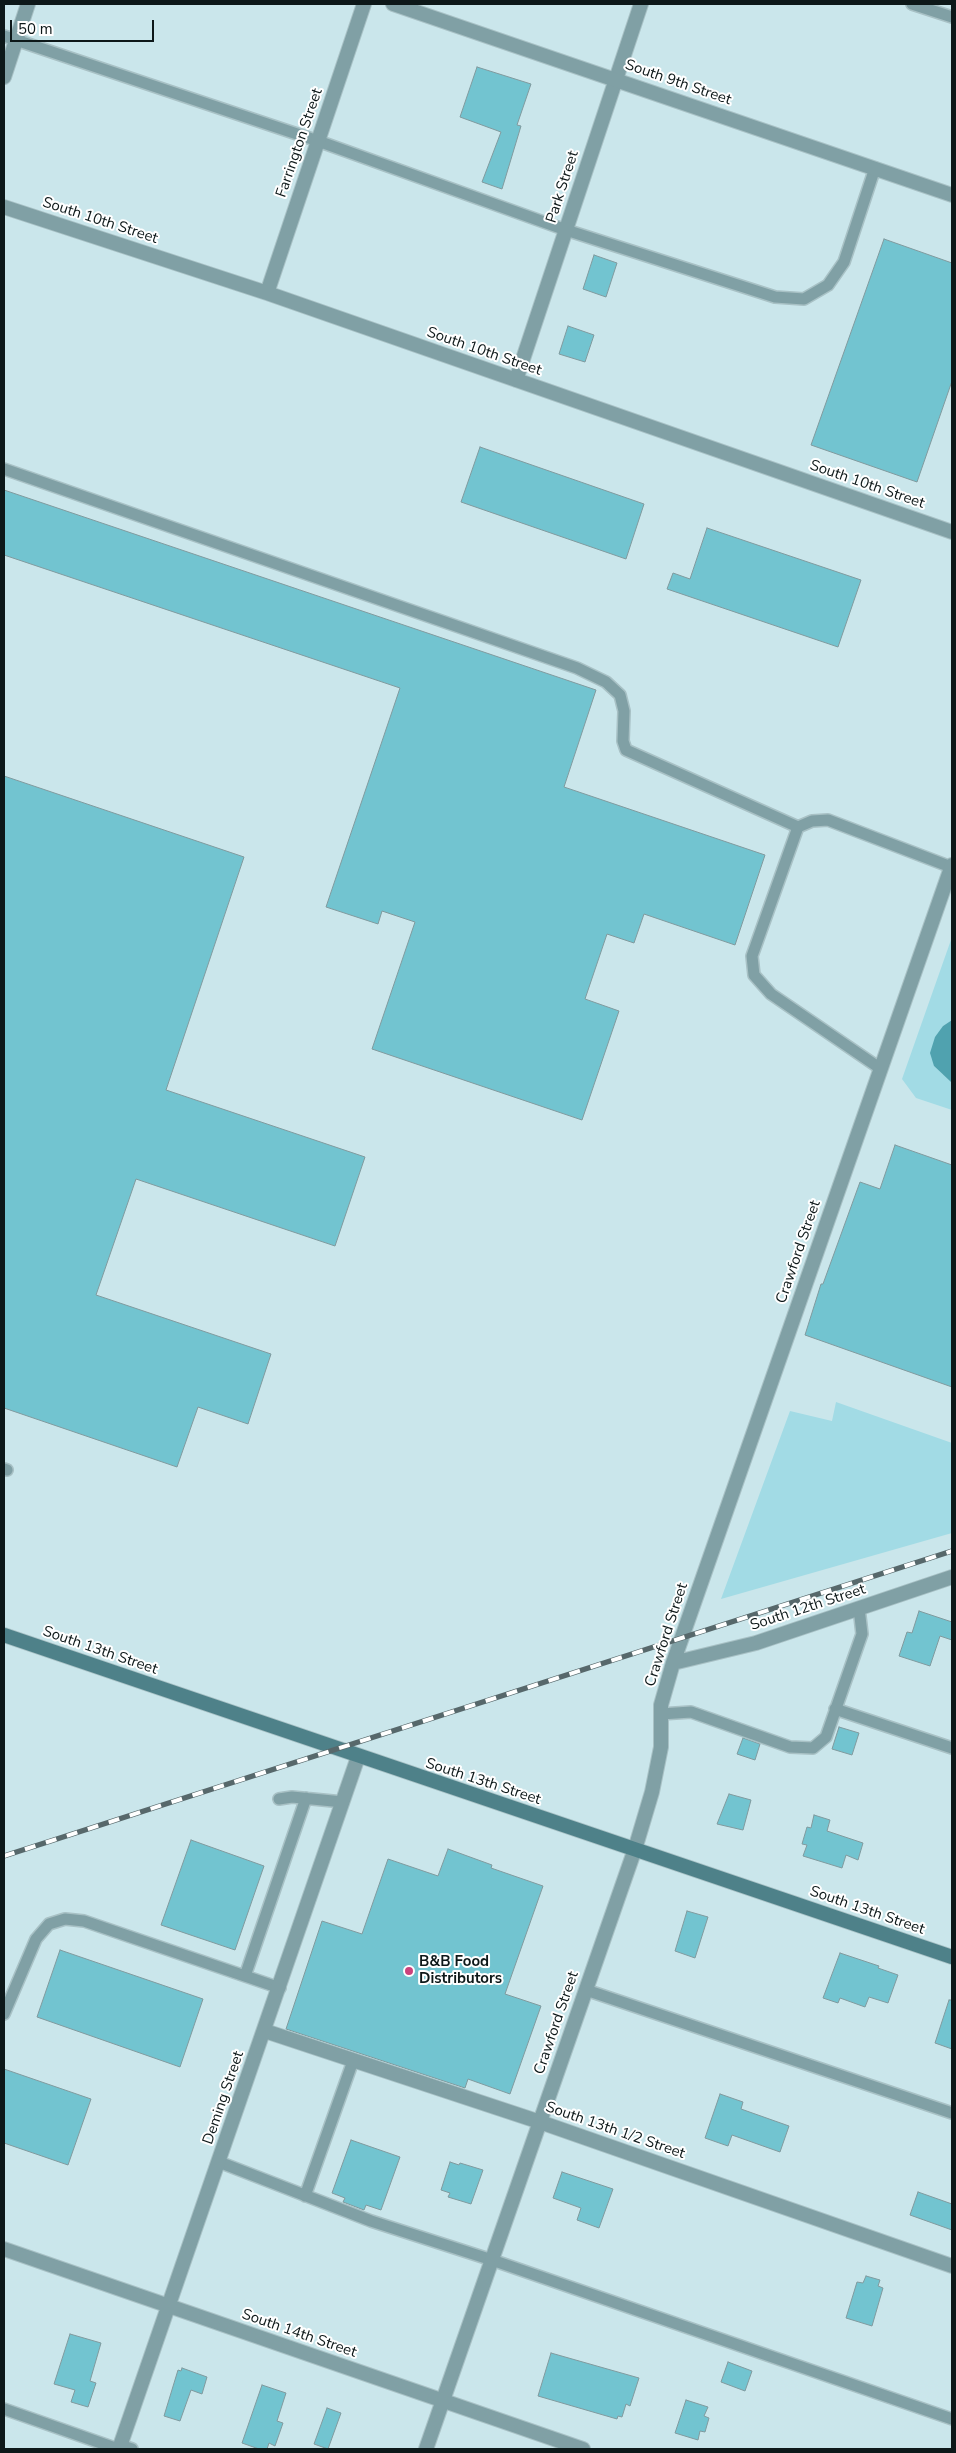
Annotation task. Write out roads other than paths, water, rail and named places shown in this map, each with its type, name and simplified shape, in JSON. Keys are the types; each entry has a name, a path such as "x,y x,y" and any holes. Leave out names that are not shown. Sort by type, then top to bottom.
{"main road":[{"name":"South 13th Street","path":"4,1635 358,1757 952,1957"}],"street":[{"path":"4,77 10,38 28,4"},
{"name":"Farrington Street","path":"266,293 364,4"},
{"name":"South 9th Street","path":"393,4 952,195"},
{"name":"Park Street","path":"516,380 642,4"},
{"name":"South 10th Street","path":"4,207 266,293 952,532"},
{"name":"Crawford Street","path":"426,2449 635,1849 652,1792 659,1756 662,1705 673,1664 952,866"},
{"name":"South 12th Street","path":"673,1664 756,1643 952,1577"},
{"name":"Deming Street","path":"122,2448 358,1757"},
{"name":"South 13th 1/2 Street","path":"265,2031 540,2122 952,2266"},
{"name":"South 14th Street","path":"4,2249 583,2449"}],"lane":[{"path":"912,4 952,17"},
{"path":"10,38 318,141 566,230 775,297 804,299 828,284 844,262 875,168"},
{"path":"4,469 577,668 606,682 620,695 624,710 623,741 626,750 798,828"},
{"path":"881,1068 772,994 754,975 752,956 798,828 812,821 828,820 952,866"},
{"path":"661,1714 691,1712 790,1747 813,1748 826,1737 862,1634 859,1608"},
{"path":"835,1709 952,1748"},
{"path":"279,1799 306,1798 343,1802"},
{"path":"245,1976 306,1798"},
{"path":"4,2014 36,1939 49,1924 65,1919 84,1921 280,1988"},
{"path":"586,1990 952,2113"},
{"path":"305,2196 353,2061"},
{"path":"219,2162 371,2221 492,2260 952,2419"},
{"path":"4,2409 122,2448"}],"railway":[{"path":"4,1856 952,1551"}],"place":[{"name":"B&B Food Distributors","path":"409,1971"}]}
